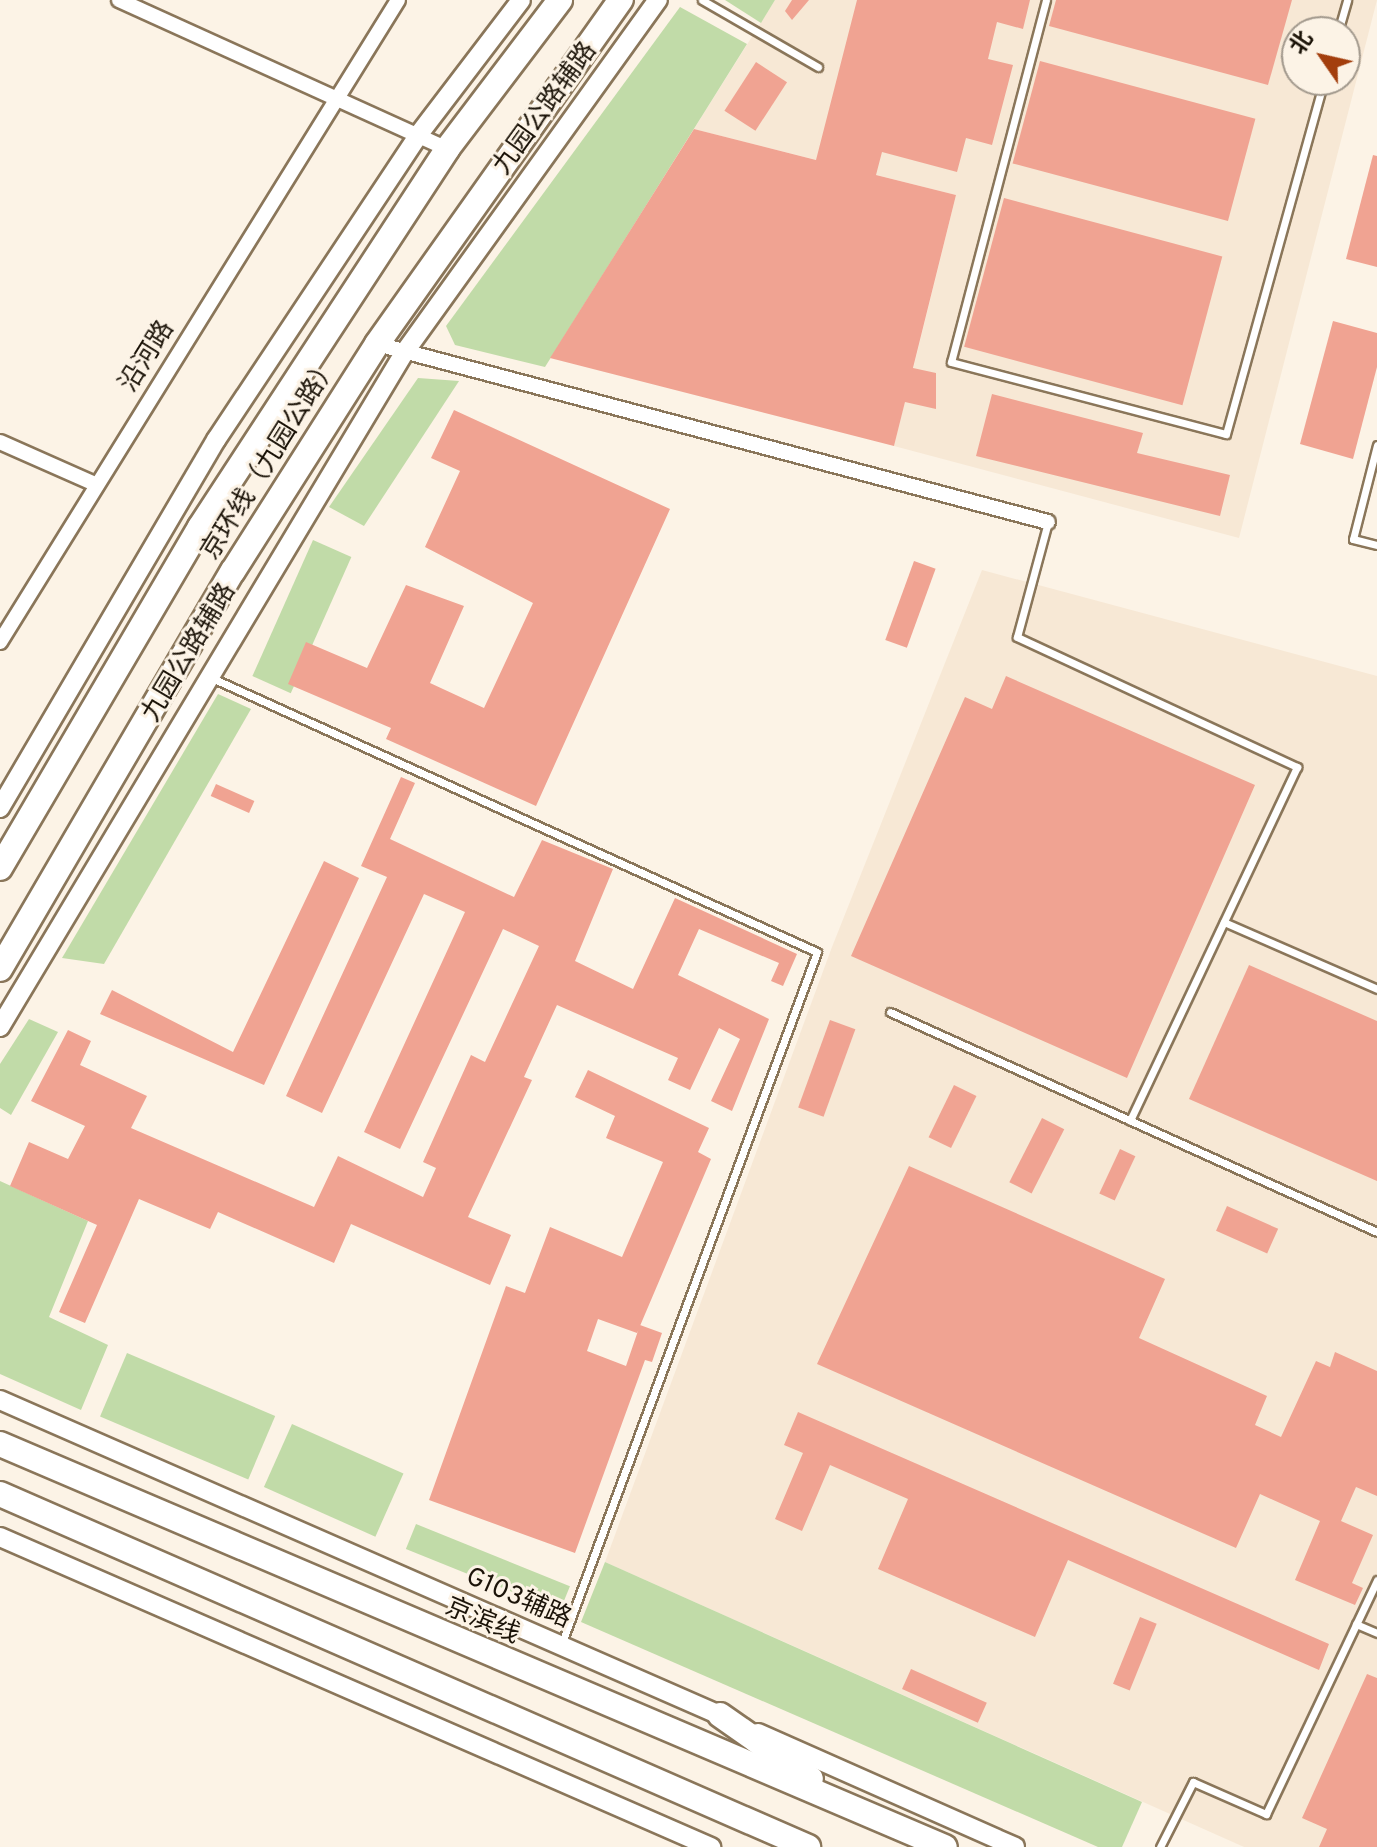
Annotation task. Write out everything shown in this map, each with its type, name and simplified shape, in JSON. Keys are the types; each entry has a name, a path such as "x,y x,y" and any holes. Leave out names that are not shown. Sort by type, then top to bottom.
{"highway":[{"name":"京环线（九园公路）","path":"0,868 200,527 447,149 560,0"},
{"name":"京环线（九园公路）","path":"0,969 233,571 377,344 621,0"},
{"name":"京滨线","path":"0,1444 945,1847"},
{"path":"0,1494 808,1847"},
{"path":"720,1715 850,1806"}],"street":[{"path":"119,0 447,149"},
{"name":"沿河路","path":"0,642 398,0"},
{"path":"0,808 216,440 419,134 521,0"},
{"name":"九园公路辅路","path":"0,1027 206,675 404,353 658,0"},
{"path":"377,344 1048,522"},
{"path":"0,442 97,485"},
{"name":"G103辅路","path":"0,1400 1015,1847"},
{"path":"0,1537 711,1847"}],"lane":[{"path":"702,0 818,67"},
{"path":"1046,0 951,362 1226,434 1320,96"},
{"path":"1377,445 1353,539 1377,545"},
{"path":"1048,522 1017,637 1297,767 1130,1121"},
{"path":"206,675 817,952 561,1646"},
{"path":"1224,922 1377,989"},
{"path":"890,1012 1377,1232"},
{"path":"1160,1847 1193,1782 1266,1814 1377,1580"},
{"path":"1356,1624 1377,1633"}],"shaded area":[{"path":"775,0 1377,0 1361,62 1361,16 1281,16 1281,96 1352,96 1239,538 894,446 956,195 694,129"},
{"path":"982,570 1377,676 1377,1847 1244,1847 605,1562 832,947"}],"green space":[{"path":"725,0 775,0 761,23"},
{"path":"680,7 747,44 545,367 455,345 446,326"},
{"path":"418,378 459,381 364,526 329,507"},
{"path":"313,540 351,557 291,693 252,676"},
{"path":"218,694 251,709 104,964 62,958"},
{"path":"29,1019 58,1032 11,1115 0,1108 0,1064"},
{"path":"0,1181 88,1221 49,1317 108,1345 81,1410 0,1374"},
{"path":"127,1353 275,1416 248,1479 100,1417"},
{"path":"292,1424 403,1474 375,1537 264,1487"},
{"path":"416,1524 570,1586 560,1611 406,1549"},
{"path":"605,1562 1142,1802 1122,1847 1098,1847 581,1622"}],"building":[{"path":"792,0 809,0 792,20 785,11"},
{"path":"857,0 1030,0 1023,29 997,22 988,59 1013,65 992,145 966,138 957,172 882,152 876,175 956,195 913,368 936,373 936,409 905,402 894,446 550,358 694,129 816,160"},
{"path":"1056,0 1292,0 1287,16 1281,16 1281,39 1268,85 1049,26"},
{"path":"1040,61 1255,119 1228,221 1013,163"},
{"path":"756,62 787,82 755,131 724,111"},
{"path":"1373,155 1377,156 1377,267 1346,259"},
{"path":"1004,198 1222,256 1182,405 964,347"},
{"path":"1333,321 1377,333 1377,367 1353,459 1300,444"},
{"path":"992,394 1143,433 1137,453 1230,475 1220,516 976,456"},
{"path":"454,410 670,509 536,806 386,739 391,728 288,684 306,642 367,668 406,585 464,606 430,683 484,708 533,603 425,547 460,471 431,458"},
{"path":"914,561 936,569 907,648 885,640"},
{"path":"1006,676 1255,785 1127,1078 851,956 965,697 992,709"},
{"path":"401,777 415,783 390,839 514,897 542,840 613,869 575,961 633,989 675,898 797,954 783,986 771,981 779,963 699,929 678,975 769,1019 732,1111 711,1101 740,1039 719,1028 690,1090 668,1080 678,1058 557,1005 524,1077 532,1080 468,1217 511,1235 490,1285 351,1224 334,1263 218,1212 210,1229 139,1199 85,1323 59,1312 97,1225 10,1186 29,1142 68,1159 85,1126 31,1101 68,1030 91,1041 80,1065 147,1096 131,1128 314,1207 338,1156 423,1197 436,1168 423,1162 471,1055 485,1062 539,946 503,929 400,1149 364,1132 465,912 424,894 322,1113 286,1096 387,877 361,866"},
{"path":"216,784 254,801 249,813 211,796"},
{"path":"324,861 359,878 264,1085 100,1014 112,990 233,1052"},
{"path":"1249,965 1377,1021 1377,1181 1189,1099"},
{"path":"830,1020 855,1029 824,1117 798,1107"},
{"path":"588,1070 709,1128 698,1152 711,1159 640,1325 662,1333 652,1362 645,1360 575,1553 429,1500 506,1286 525,1293 550,1227 622,1257 663,1162 606,1138 615,1116 575,1097","holes":["598,1319 637,1333 626,1366 587,1351"]},
{"path":"954,1085 976,1096 951,1148 929,1137"},
{"path":"1042,1118 1064,1129 1032,1194 1009,1182"},
{"path":"1120,1149 1135,1156 1115,1201 1099,1193"},
{"path":"909,1166 1165,1279 1139,1338 1267,1396 1255,1425 1281,1437 1316,1361 1330,1367 1335,1352 1377,1371 1377,1496 1356,1487 1341,1521 1373,1535 1352,1583 1363,1588 1355,1605 1295,1580 1320,1521 1260,1494 1236,1548 817,1364"},
{"path":"1227,1206 1278,1229 1267,1253 1216,1231"},
{"path":"798,1412 1329,1644 1319,1670 1068,1560 1035,1637 878,1569 908,1499 830,1465 802,1531 775,1519 803,1453 784,1445"},
{"path":"1140,1617 1157,1624 1130,1691 1113,1684"},
{"path":"911,1669 987,1703 978,1723 902,1689"},
{"path":"1367,1674 1377,1678 1377,1847 1319,1847 1327,1829 1302,1818"}]}
